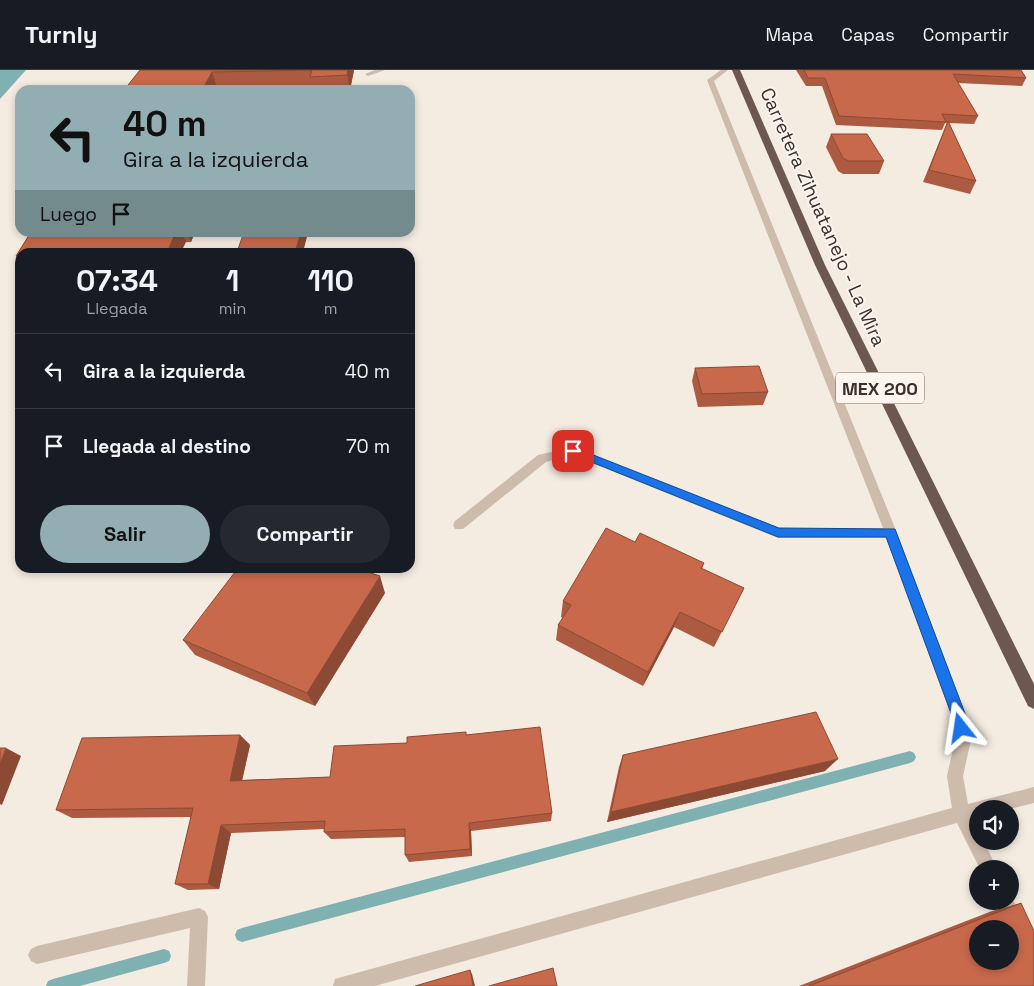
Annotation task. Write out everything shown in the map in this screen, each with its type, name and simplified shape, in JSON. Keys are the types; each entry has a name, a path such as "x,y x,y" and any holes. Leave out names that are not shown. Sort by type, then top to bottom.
{"highway":[{"name":"Carretera Zihuatanejo - La Mira","path":"736,70 820,265 1034,702"}],"street":[{"path":"368,74 382,70"},
{"path":"725,70 710,80 890,533 959,716 963,740 955,776 969,804"},
{"path":"460,525 542,458 573,451 778,533 890,533"},
{"path":"1013,800 1034,795"},
{"path":"342,986 969,811"},
{"path":"1010,910 1021,933"},
{"path":"37,954 199,917 196,986"}],"water":[{"path":"0,70 26,70 0,99"}],"building":[{"path":"140,70 312,70 212,72 205,85 128,85"},
{"path":"312,70 348,70 347,75 310,77"},
{"path":"804,70 1021,70 1026,78 953,74 978,116 942,114 946,122 839,116 825,78 808,78"},
{"path":"948,121 976,181 929,170"},
{"path":"831,134 867,134 884,161 848,161 843,158"},
{"path":"28,237 174,237 169,248 21,248"},
{"path":"242,237 300,237 296,248 238,248"},
{"path":"759,366 768,392 702,394 695,368"},
{"path":"606,528 635,542 640,533 704,563 701,568 744,588 722,632 680,612 648,672 558,625 571,605 563,601"},
{"path":"234,573 371,573 380,576 307,693 183,640"},
{"path":"816,712 838,759 611,812 623,755"},
{"path":"540,727 552,813 469,823 470,849 405,855 405,829 324,832 325,821 221,825 208,884 175,884 193,808 56,810 82,738 240,735 230,781 330,777 334,746 407,743 407,737 466,732 466,735"},
{"path":"0,748 6,748 0,764"},
{"path":"1021,903 1034,931 1034,986 809,986 969,923 969,970 1019,970 1019,920 978,920 1003,910 1019,910 1019,904"},
{"path":"553,968 557,986 489,986"},
{"path":"470,970 473,986 415,986"}],"waterway":[{"path":"242,935 910,757"},
{"path":"53,986 164,956"}],"route":[{"path":"573,451 778,533 890,533 959,716 961,728"}]}
